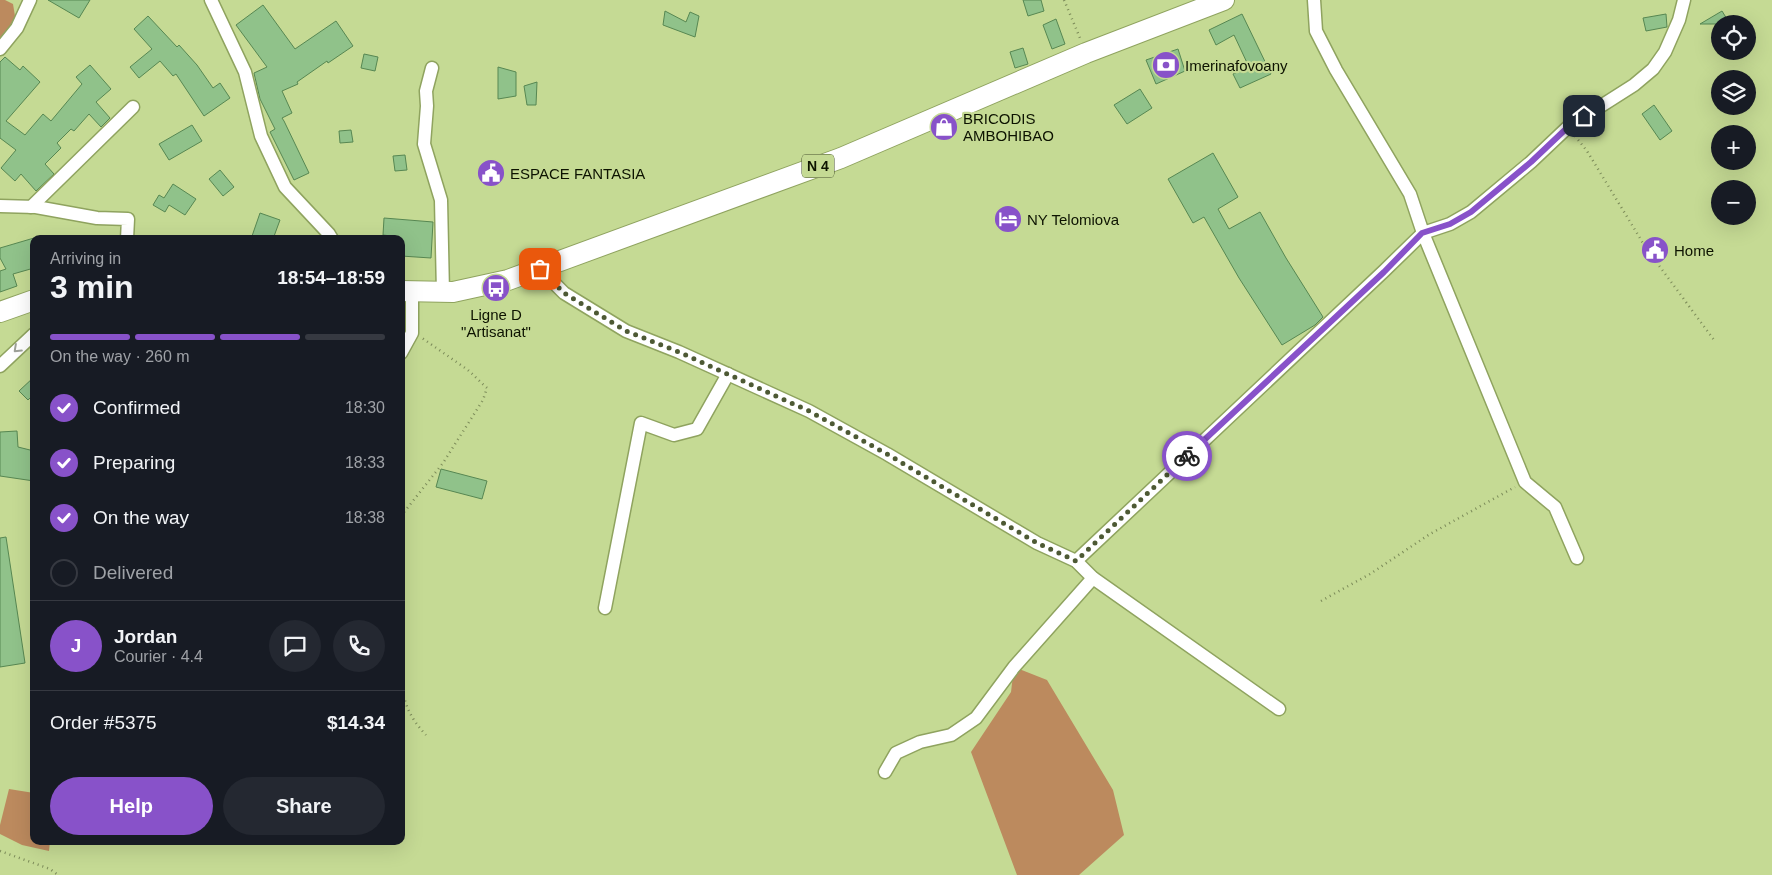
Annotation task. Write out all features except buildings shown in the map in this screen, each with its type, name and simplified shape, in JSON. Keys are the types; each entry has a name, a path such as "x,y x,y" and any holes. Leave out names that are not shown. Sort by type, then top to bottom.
{"main road":[{"name":"N 4","path":"407,291 443,293 492,284 540,269 841,158 1086,52 1224,0"},
{"path":"0,312 30,301"}],"street":[{"path":"0,49 17,28 30,0"},
{"path":"211,0 245,72 261,136 281,178 292,196 330,235"},
{"path":"1314,0 1316,31 1336,70 1410,194 1422,233 1525,482 1554,507 1577,558"},
{"path":"1076,561 1384,272 1422,233 1450,224 1471,212 1531,162 1568,127 1634,85 1653,69 1665,52 1684,0"},
{"path":"432,68 426,91 427,106 424,144 441,200 443,293"},
{"path":"31,208 133,107"},
{"path":"0,206 31,208 97,218 128,219 126,235"},
{"path":"540,269 564,293 626,331 679,352 809,411 887,454 1037,543 1076,561 1093,578 1279,709"},
{"path":"405,346 412,333 407,291"},
{"path":"0,366 30,338"},
{"path":"605,608 641,423 674,435 697,429 728,374"},
{"path":"885,772 896,753 920,742 951,735 976,718 1014,667 1093,578"}],"path":[{"path":"1064,0 1086,52"},
{"path":"1568,127 1587,151 1646,248 1714,340"},
{"path":"405,511 443,463 483,400 487,388 468,370 428,341 412,333"},
{"path":"1321,601 1370,574 1430,534 1525,482"},
{"path":"405,700 414,722 426,735"},
{"path":"0,851 50,870 58,875"}],"shaded area":[{"path":"0,0 13,4 17,28 0,38"},
{"path":"1014,667 1047,680 1113,790 1124,835 1079,875 1017,875 971,752 1011,692"},
{"path":"9,789 30,792 30,845 50,845 49,851 22,845 0,834 0,825"}],"way so far":[{"path":"540,269 564,293 626,331 679,352 809,411 887,454 1037,543 1076,561 1187,456"}],"place":[{"name":"Imerinafovoany","path":"1166,65"},
{"name":"BRICODIS AMBOHIBAO","path":"944,127"},
{"name":"ESPACE FANTASIA","path":"491,173"},
{"name":"NY Telomiova","path":"1008,219"},
{"name":"Home","path":"1655,250"},
{"name":"Ligne D \"Artisanat\"","path":"496,288"}],"route":[{"path":"1187,456 1384,272 1422,233 1450,224 1471,212 1531,162 1568,127 1584,116"}]}
